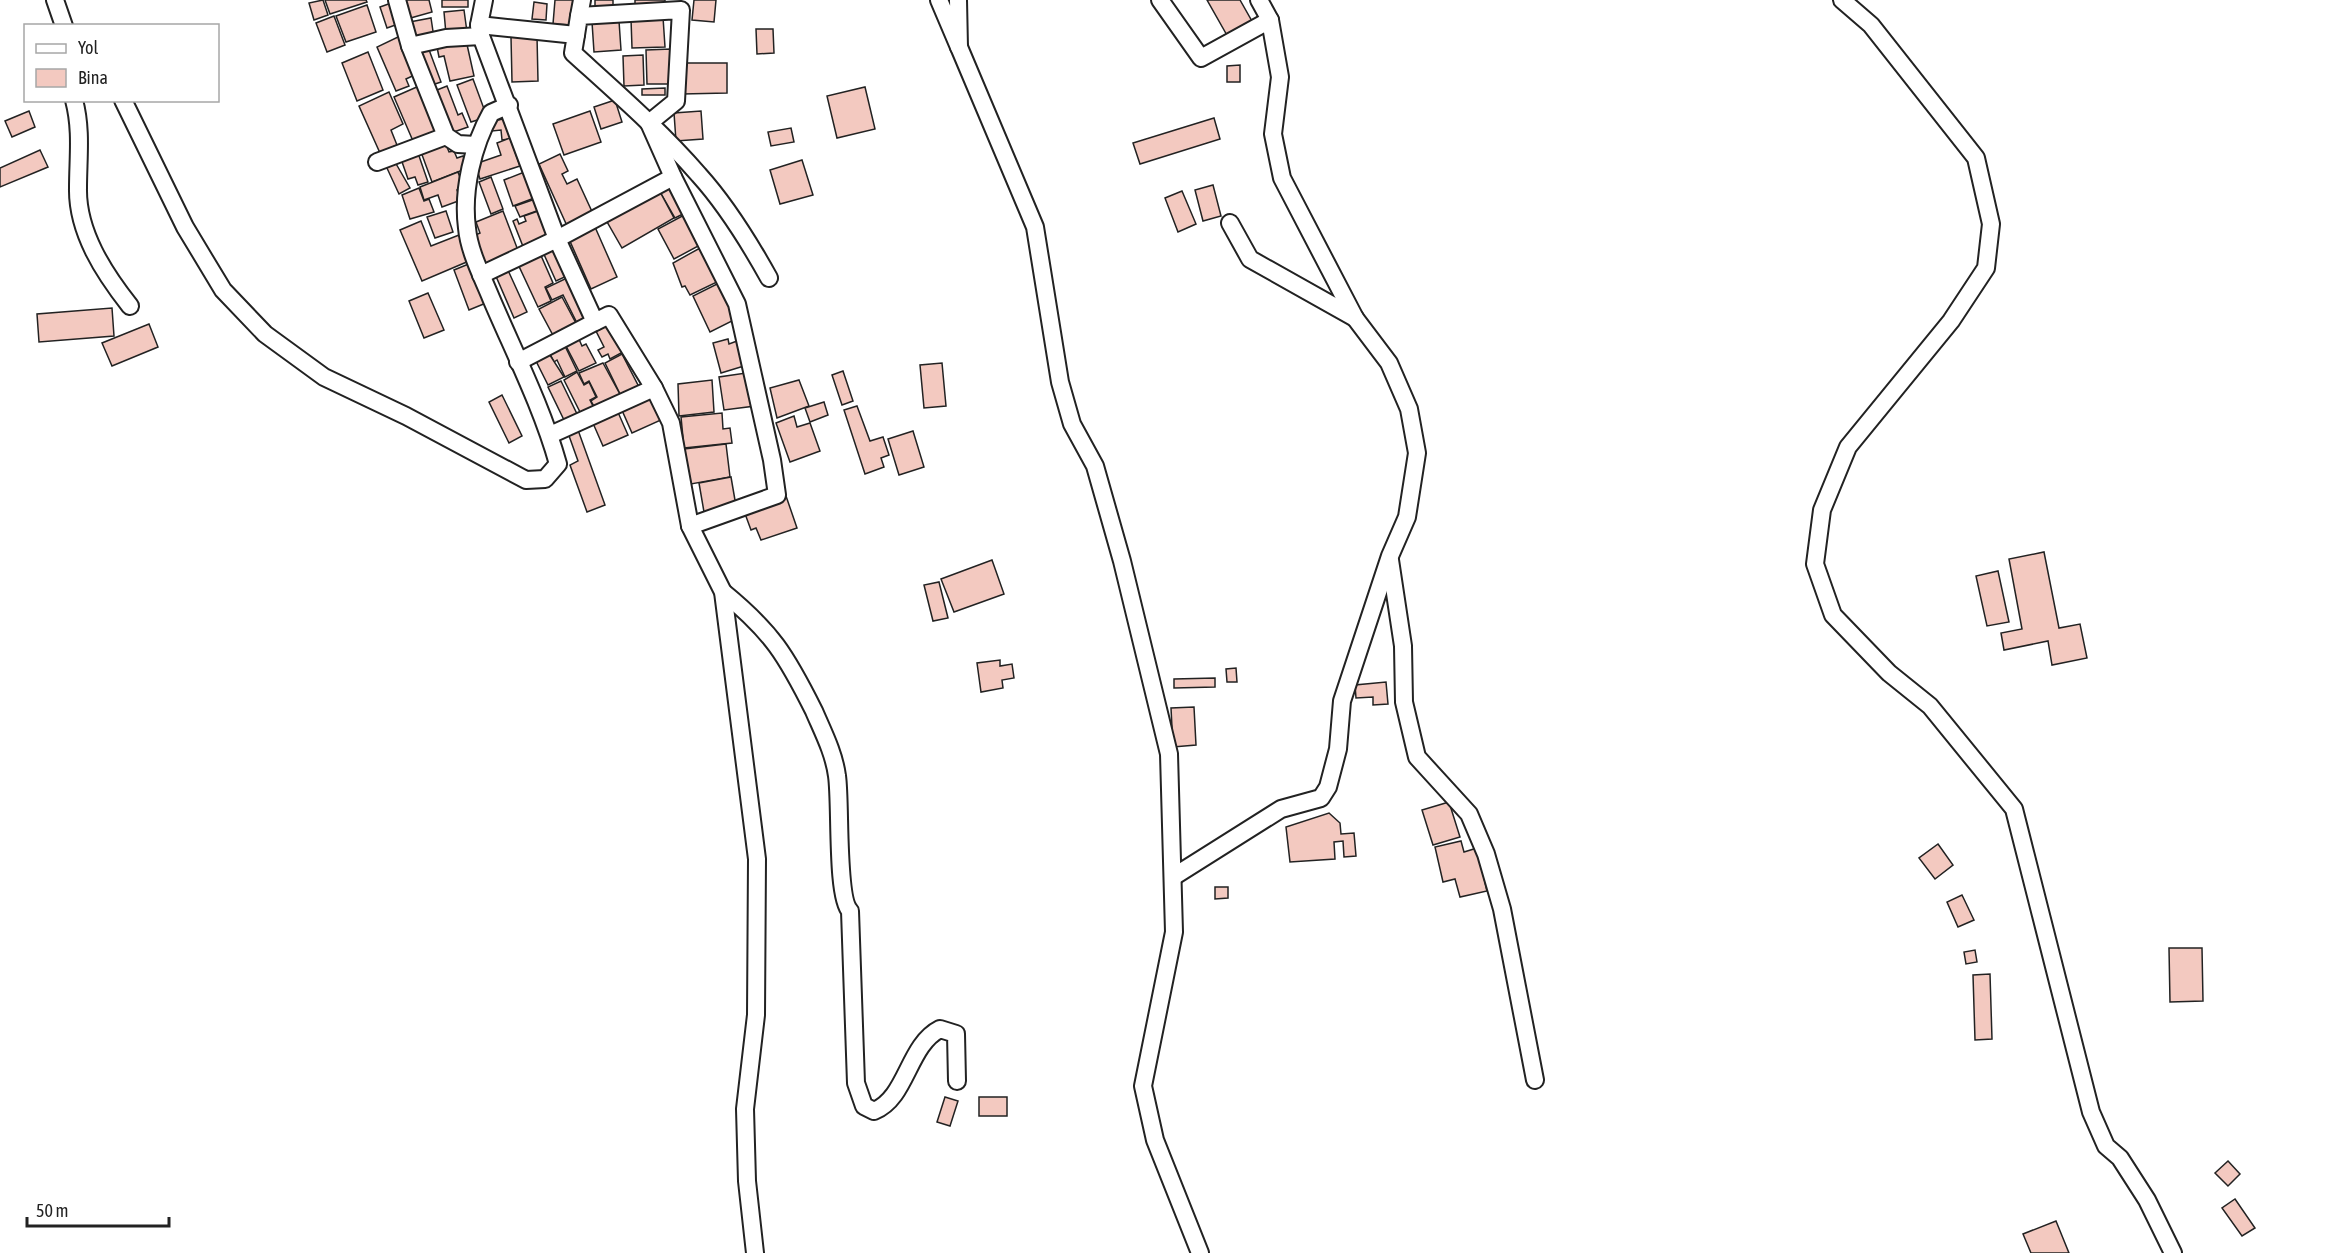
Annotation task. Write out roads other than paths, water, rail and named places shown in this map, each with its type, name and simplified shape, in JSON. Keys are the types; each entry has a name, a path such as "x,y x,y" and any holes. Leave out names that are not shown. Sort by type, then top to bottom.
{"street":[{"path":"55,0 63,24"},
{"path":"397,0 410,46 446,136 458,144 476,145"},
{"path":"484,0 480,31 557,239 595,322"},
{"path":"939,0 1035,226 1060,382 1072,424 1095,466 1122,561 1169,754 1173,932 1143,1086 1155,1140 1200,1253"},
{"path":"958,0 959,47"},
{"path":"1160,0 1201,58 1270,20"},
{"path":"1173,877 1281,809 1321,798 1328,787 1338,749 1342,701 1390,556 1407,517 1417,453 1409,409 1389,363 1355,318 1282,178 1273,134 1280,77 1270,20 1259,0"},
{"path":"1842,0 1871,25 1977,158 1991,224 1986,268 1951,321 1848,447 1822,510 1815,564 1833,615 1889,673 1930,706 2014,809 2091,1112 2106,1146 2120,1158 2147,1200 2173,1253"},
{"path":"649,123 676,101 681,10 580,8 573,53 649,123 700,175 740,228 769,278"},
{"path":"410,46 480,31 576,34"},
{"path":"74,102 81,135 78,192 87,235 107,277 130,306"},
{"path":"124,102 185,227 223,290 265,334 324,377 406,416 526,480 545,479 558,464 550,435 481,274 467,229 469,182 476,145 491,113 509,105"},
{"path":"649,123 673,177 737,304 772,460 777,495 690,526"},
{"path":"377,162 446,136"},
{"path":"481,274 557,239 673,177"},
{"path":"1230,223 1251,259 1355,318"},
{"path":"518,362 609,315 654,388 670,423 690,526 723,592 757,859 756,1014 745,1109 747,1181 755,1253"},
{"path":"550,435 654,388"},
{"path":"1390,556 1403,646 1404,702 1418,758 1469,814 1486,854 1502,909 1535,1080"},
{"path":"723,592 754,617 788,660 827,739 837,774 841,883 845,906 850,911 856,1083 864,1106 874,1111 885,1105 922,1048 940,1029 956,1034 957,1081"}]}
